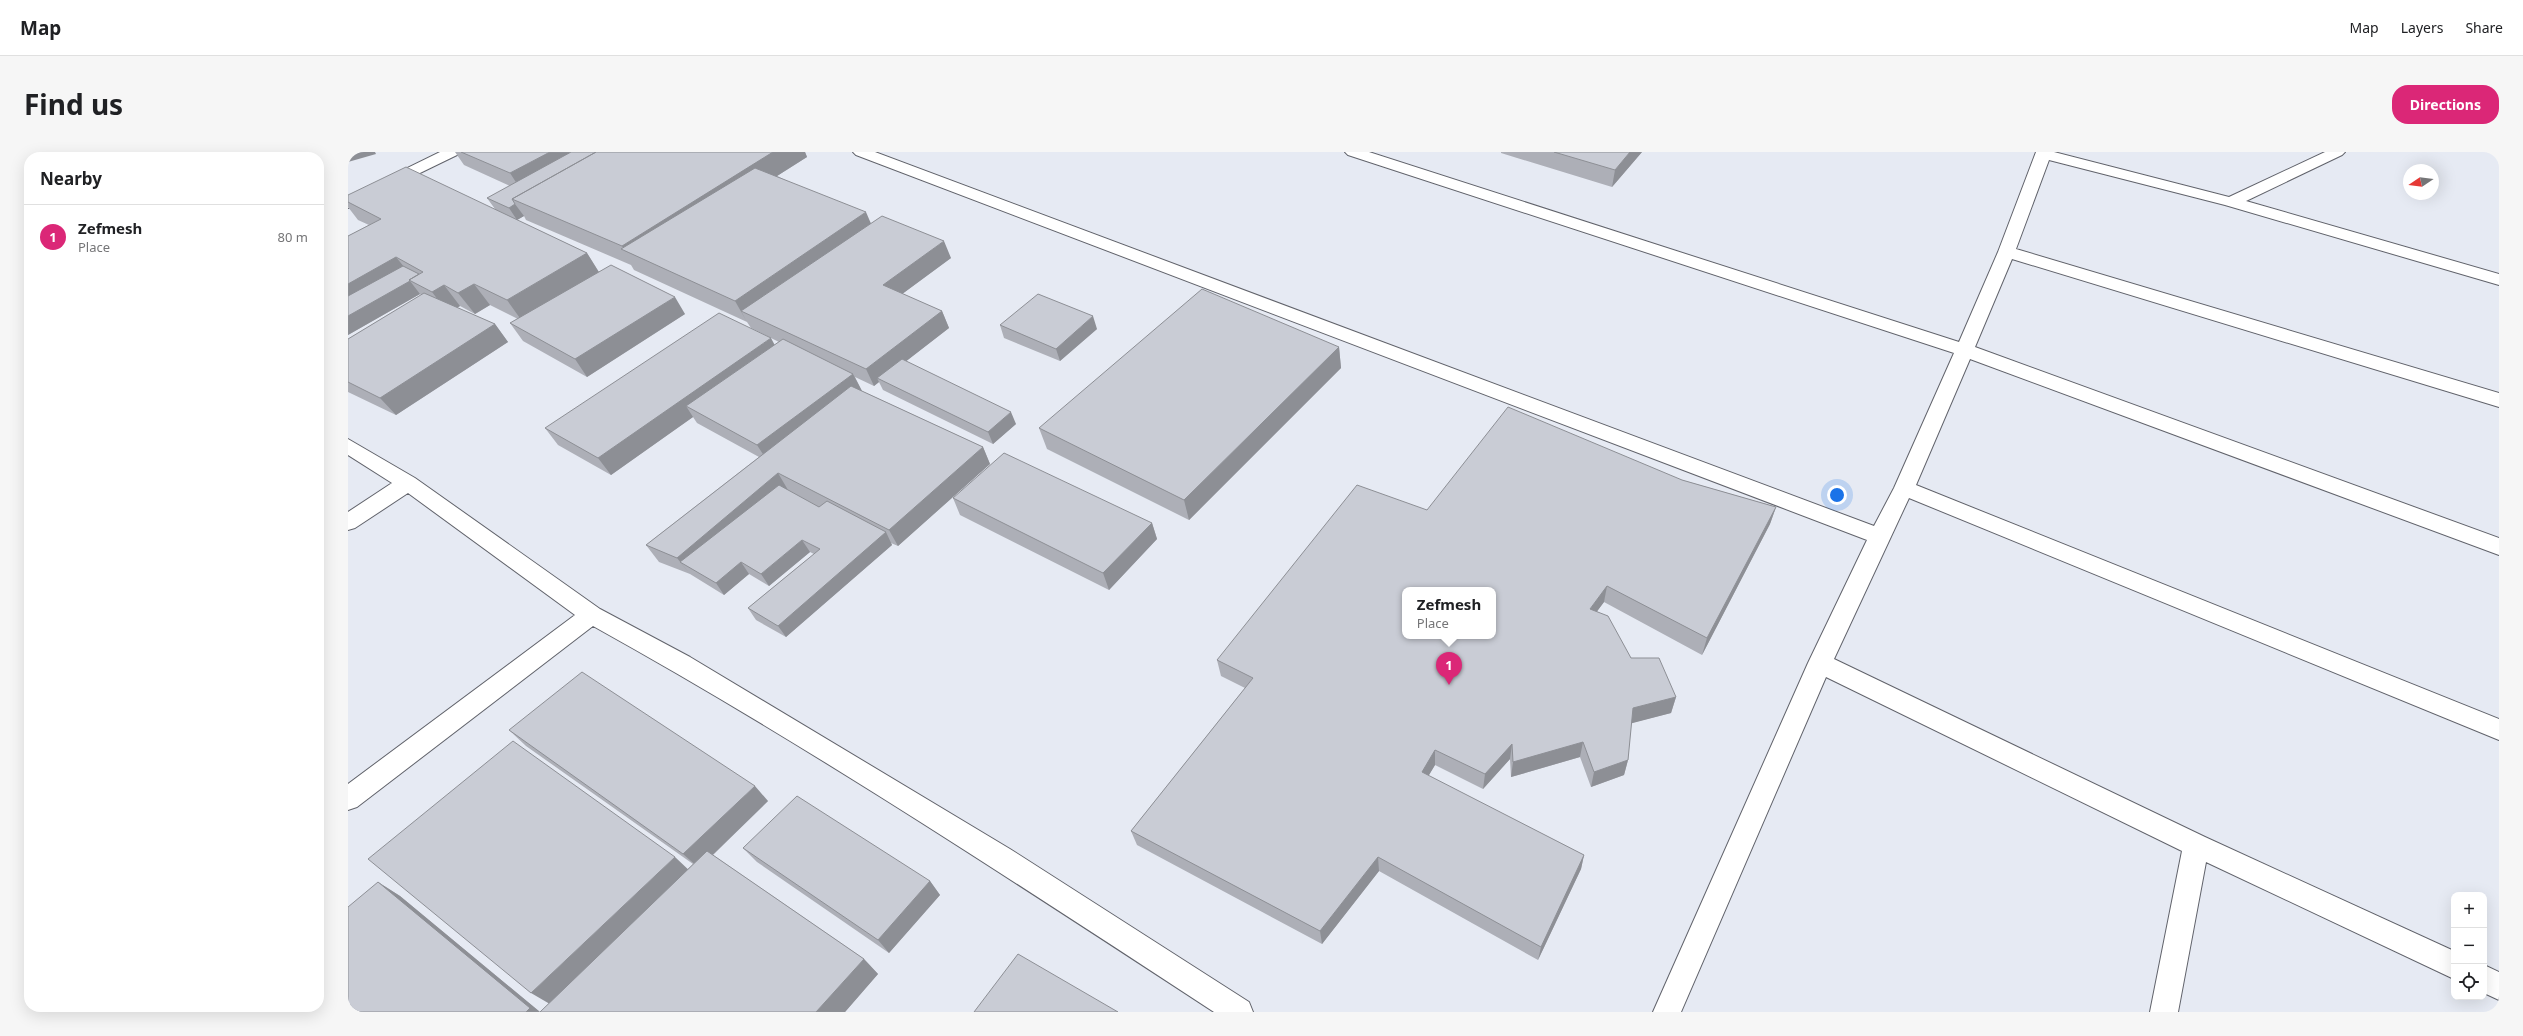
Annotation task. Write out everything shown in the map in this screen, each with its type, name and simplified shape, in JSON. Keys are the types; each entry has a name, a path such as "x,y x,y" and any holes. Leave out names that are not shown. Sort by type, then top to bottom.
{"street":[{"path":"348,203 452,152"},
{"path":"861,152 1878,536"},
{"path":"1353,152 1964,350 2499,547"},
{"path":"2231,202 2337,152"},
{"path":"1668,1012 1820,663 1878,536 1904,488 2007,252 2044,153 2231,202 2499,280"},
{"path":"2007,252 2499,400"},
{"path":"348,446 408,483 592,615 682,664 994,854 1239,1012"},
{"path":"348,522 408,483"},
{"path":"1904,488 2499,730"},
{"path":"348,798 592,615"},
{"path":"1820,663 2196,845 2452,964"},
{"path":"2164,1012 2196,845"},
{"path":"2487,980 2499,986"}],"building":[{"path":"461,152 550,152 510,173"},
{"path":"571,152 596,152 512,199 515,204 509,208 487,198"},
{"path":"596,152 773,152 622,246 512,199"},
{"path":"1554,152 1630,152 1615,170"},
{"path":"406,167 587,253 507,300 474,284 458,293 444,285 432,292 409,280 423,272 396,257 348,284 348,236 381,219 348,202 348,195"},
{"path":"755,168 866,212 735,301 621,249"},
{"path":"882,216 944,241 883,285 942,311 866,369 741,311"},
{"path":"611,265 675,297 575,359 510,323"},
{"path":"403,266 419,274 409,280 410,281 348,316 348,296"},
{"path":"1202,289 1339,347 1184,500 1039,428"},
{"path":"424,293 495,324 380,398 348,382 348,339"},
{"path":"1038,294 1093,316 1056,349 1000,325"},
{"path":"719,313 771,338 598,458 545,428"},
{"path":"783,339 853,374 757,445 686,406"},
{"path":"902,359 1011,412 988,432 877,378"},
{"path":"851,386 983,447 889,530 778,473 677,558 646,545"},
{"path":"1508,407 1682,480 1776,507 1707,638 1607,586 1590,609 1608,616 1631,658 1659,658 1676,697 1633,708 1628,760 1594,772 1583,742 1513,762 1512,744 1485,774 1435,750 1422,772 1584,855 1541,947 1378,857 1320,931 1131,831 1253,678 1217,660 1357,485 1427,510"},
{"path":"1004,453 1152,523 1103,573 953,498"},
{"path":"779,485 819,507 827,501 886,532 778,626 748,608 820,549 802,540 761,574 741,562 716,583 680,562"},
{"path":"582,672 755,786 683,854 509,730"},
{"path":"513,741 675,857 531,993 368,859"},
{"path":"797,796 930,881 878,940 743,848"},
{"path":"707,851 864,959 816,1012 540,1012"},
{"path":"378,882 530,1008 526,1012 348,1012 348,907"},
{"path":"1018,954 1118,1012 974,1012"}],"place":[{"name":"Zefmesh","path":"1449,685"}]}
